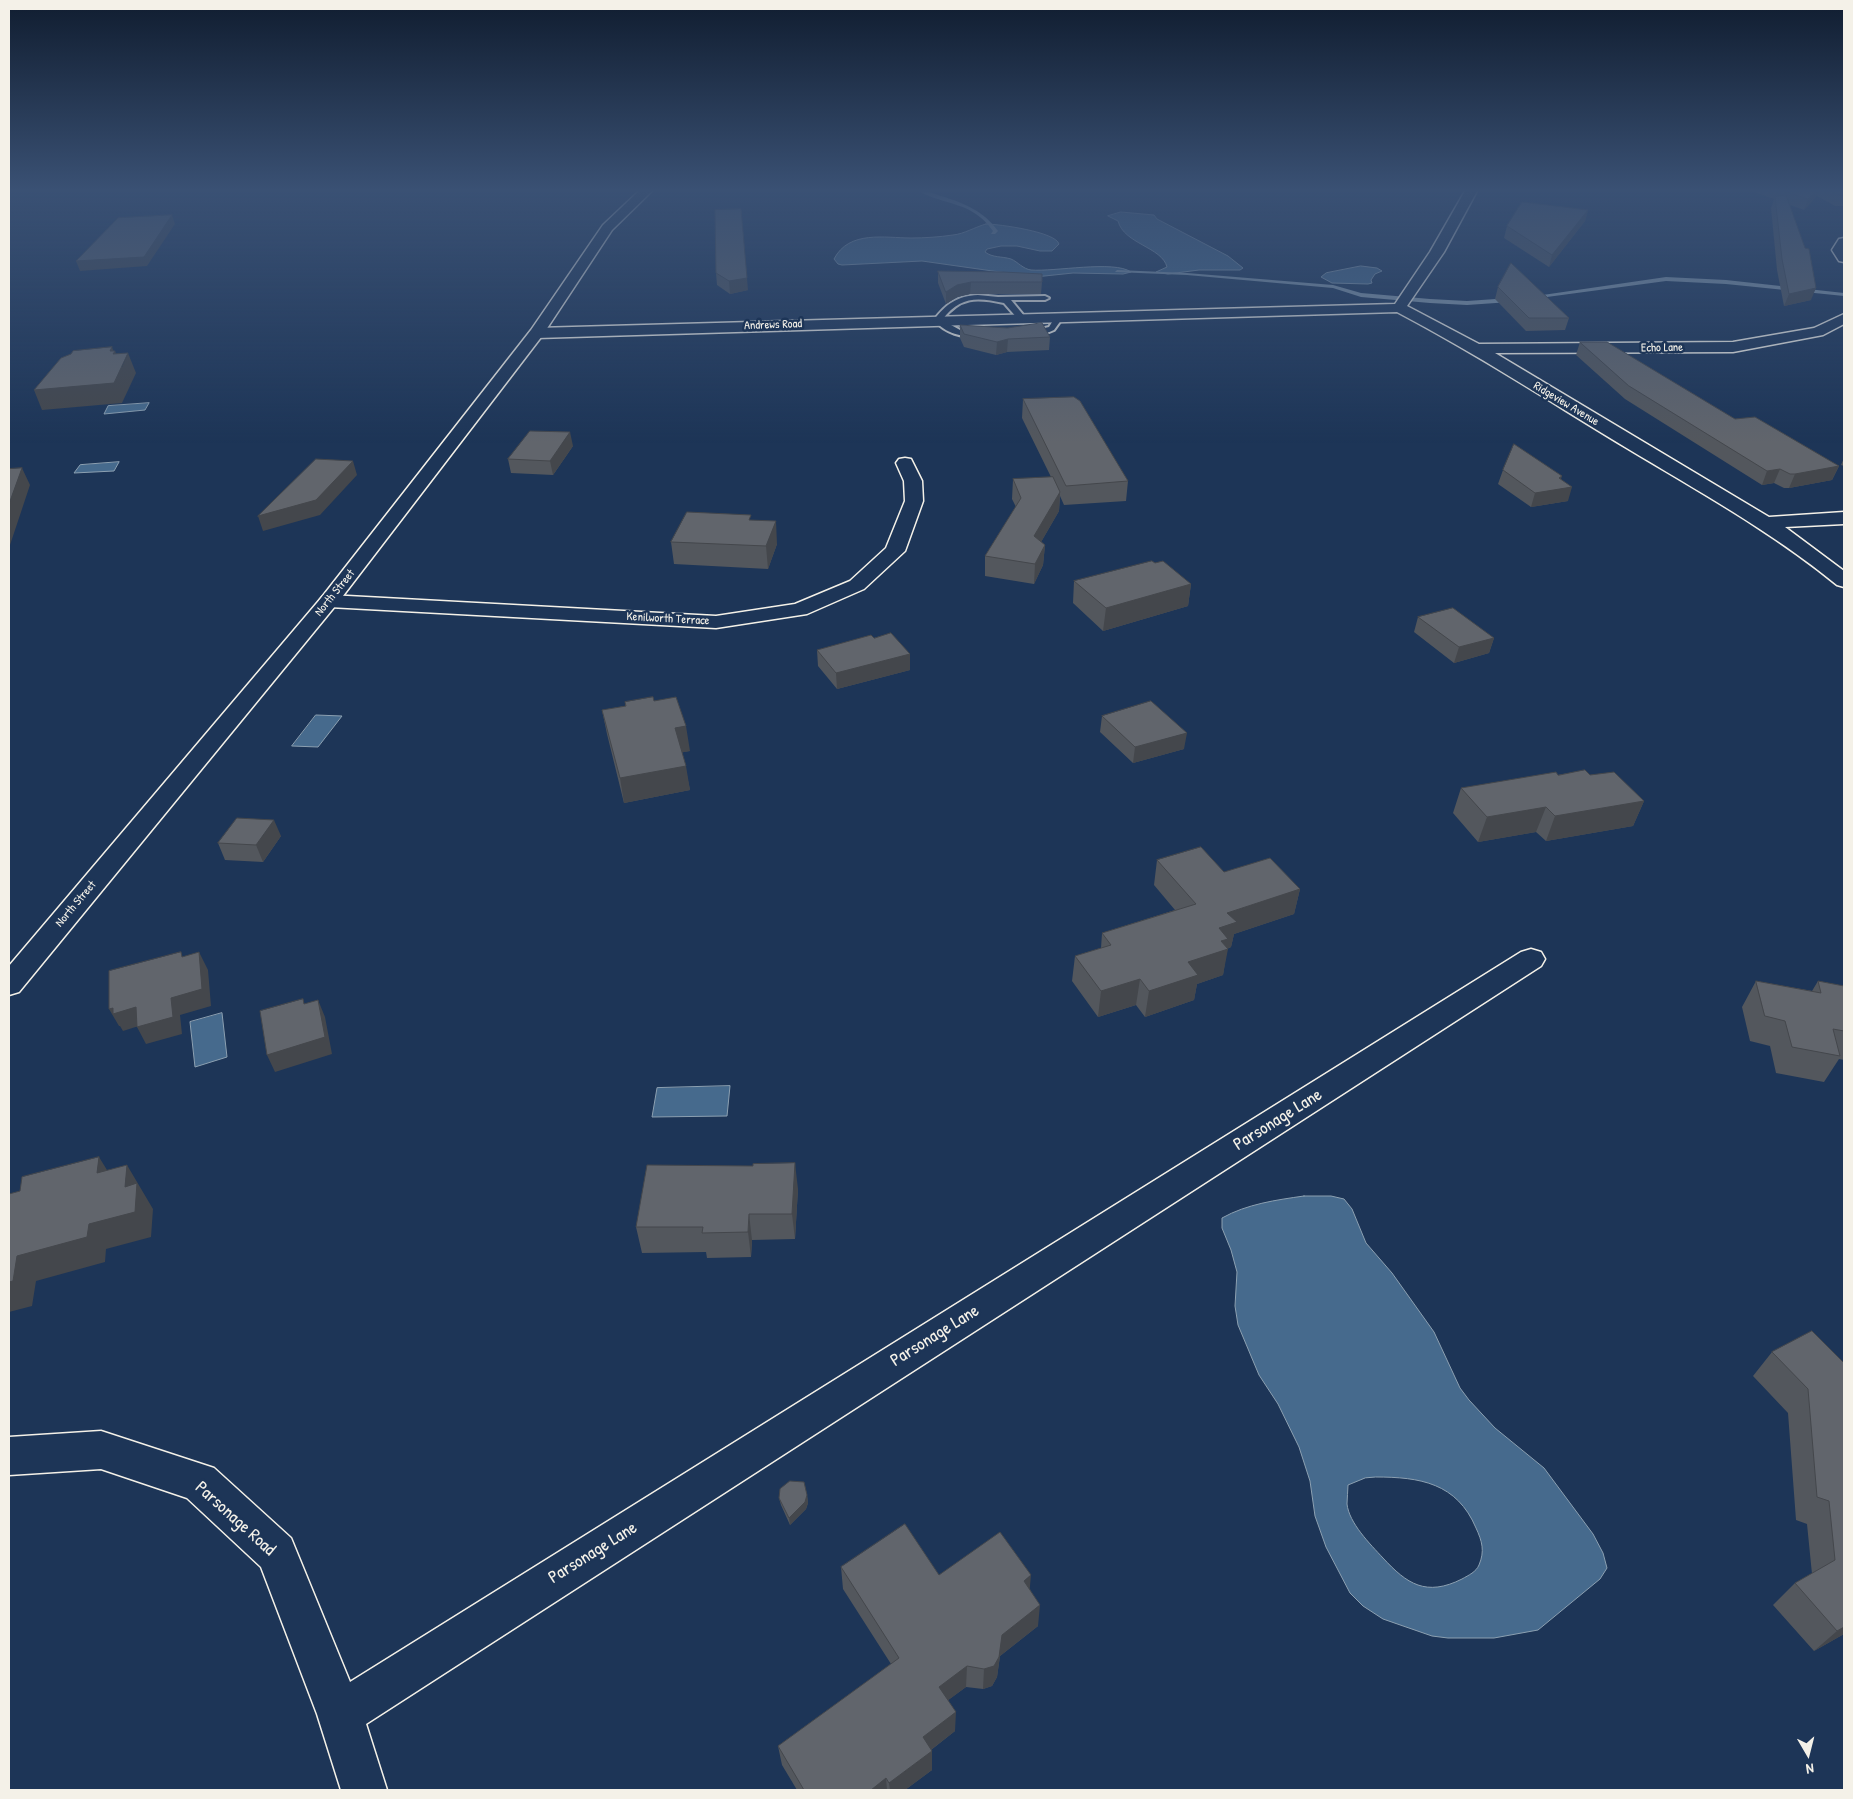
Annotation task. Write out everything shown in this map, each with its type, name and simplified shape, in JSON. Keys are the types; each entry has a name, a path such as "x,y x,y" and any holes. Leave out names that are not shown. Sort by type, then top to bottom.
{"street":[{"name":"North Street","path":"9,985 329,601 537,333 576,275"},
{"path":"1403,302 1421,275"},
{"name":"Andrews Road","path":"537,333 1021,318 1403,302"},
{"name":"Ridgeview Avenue","path":"1403,302 1475,349 1765,523 1828,567 1844,581"},
{"name":"Echo Lane","path":"1475,349 1733,347 1818,332 1844,318"},
{"name":"Kenilworth Terrace","path":"329,601 716,622 800,610 858,585 895,552 914,501 913,480 904,463"},
{"path":"1765,523 1844,518"},
{"name":"Parsonage Lane","path":"340,1714 1531,959"},
{"name":"Parsonage Road","path":"9,1456 102,1450 200,1482 276,1553 340,1714 364,1790"}],"lane":[{"path":"995,298 1007,301 1021,318"},
{"path":"985,335 952,332 945,328 938,320 952,303 959,300 1045,298"},
{"path":"1020,334 1054,328 1058,325 1060,316"}],"water":[{"path":"1021,275 1054,275 1035,277"},
{"path":"1324,275 1374,275 1371,280 1372,283 1368,284 1332,283 1321,277"},
{"path":"149,403 145,410 104,414 108,406"},
{"path":"119,462 114,471 74,473 80,465"},
{"path":"316,715 342,716 318,747 292,746"},
{"path":"222,1013 227,1057 195,1067 190,1022"},
{"path":"730,1086 727,1116 652,1117 657,1088"},
{"path":"1304,1196 1331,1196 1344,1199 1352,1209 1366,1243 1392,1273 1434,1332 1460,1388 1495,1428 1544,1468 1593,1534 1603,1553 1607,1568 1600,1579 1538,1630 1494,1638 1432,1636 1383,1619 1363,1606 1350,1593 1326,1547 1315,1516 1310,1481 1299,1447 1278,1404 1259,1375 1238,1325 1235,1306 1237,1272 1222,1228 1222,1218 1241,1209 1262,1203","holes":["1392,1477 1422,1481 1448,1492 1459,1501 1468,1513 1481,1542 1481,1560 1474,1571 1462,1579 1438,1587 1418,1585 1400,1575 1366,1540 1356,1526 1349,1511 1347,1504 1348,1485 1365,1478"]}],"building":[{"path":"719,275 747,275 747,278 729,281"},
{"path":"940,275 1042,275 1042,282 971,282 957,285 946,292"},
{"path":"1505,275 1524,275 1569,318 1529,318 1498,287"},
{"path":"1785,275 1814,275 1816,288 1789,294"},
{"path":"1042,323 1050,337 1008,339 997,342 964,334 960,325 1007,328"},
{"path":"1580,342 1607,342 1735,419 1755,417 1839,466 1795,474 1790,474 1780,469 1767,471 1629,386"},
{"path":"112,347 110,351 115,351 113,354 128,353 114,383 34,390 61,358 71,354 73,351"},
{"path":"1074,397 1080,401 1128,481 1066,486 1023,399"},
{"path":"530,431 570,432 550,461 508,459"},
{"path":"1514,444 1562,476 1559,478 1572,487 1535,493 1503,470"},
{"path":"316,459 353,461 316,500 258,516"},
{"path":"22,468 9,504 9,469"},
{"path":"1053,477 1060,492 1034,536 1045,545 1035,564 985,556 1021,498 1013,479"},
{"path":"687,512 751,515 749,520 776,521 766,546 671,542"},
{"path":"1152,561 1155,563 1163,561 1191,584 1106,608 1074,581"},
{"path":"1453,608 1494,638 1459,647 1418,617"},
{"path":"891,633 910,654 836,673 817,650 871,635 874,638"},
{"path":"653,697 654,701 676,697 686,726 675,728 686,766 620,778 602,710 626,706 625,702"},
{"path":"1151,701 1187,733 1135,747 1102,716"},
{"path":"1585,770 1590,775 1614,772 1644,801 1555,816 1546,807 1487,817 1461,788 1556,772 1558,775"},
{"path":"237,818 274,820 256,845 218,843"},
{"path":"1201,847 1224,872 1270,858 1300,889 1227,913 1237,922 1219,928 1228,939 1221,941 1228,949 1188,962 1198,975 1149,991 1140,979 1101,991 1075,956 1111,945 1102,933 1196,904 1157,860"},
{"path":"181,952 182,957 199,952 202,989 171,998 173,1017 137,1027 136,1007 113,1014 113,1008 109,1009 109,971"},
{"path":"1756,981 1821,993 1818,981 1844,986 1844,1031 1833,1029 1840,1056 1792,1047 1785,1021 1765,1016"},
{"path":"303,999 304,1004 318,1000 325,1037 267,1055 260,1011"},
{"path":"99,1157 97,1173 127,1165 125,1187 137,1183 135,1212 89,1224 87,1237 17,1256 13,1281 9,1282 9,1194 20,1191 22,1177"},
{"path":"795,1163 792,1214 749,1214 748,1232 702,1233 703,1227 636,1227 647,1165 753,1166 753,1164"},
{"path":"1812,1331 1844,1363 1844,1627 1837,1631 1795,1583 1835,1560 1829,1501 1817,1497 1808,1389 1772,1352"},
{"path":"790,1481 804,1482 807,1495 805,1502 789,1518 779,1498 780,1489"},
{"path":"905,1524 939,1575 1000,1532 1031,1575 1024,1581 1040,1605 1002,1635 999,1657 994,1666 984,1669 967,1666 939,1687 956,1712 923,1737 932,1751 889,1783 886,1778 871,1790 804,1790 778,1746 899,1658 841,1567"}],"waterway":[{"path":"1198,275 1333,287 1361,295 1430,301 1467,303 1510,300"},
{"path":"1532,297 1666,279 1726,282 1844,295"}]}
